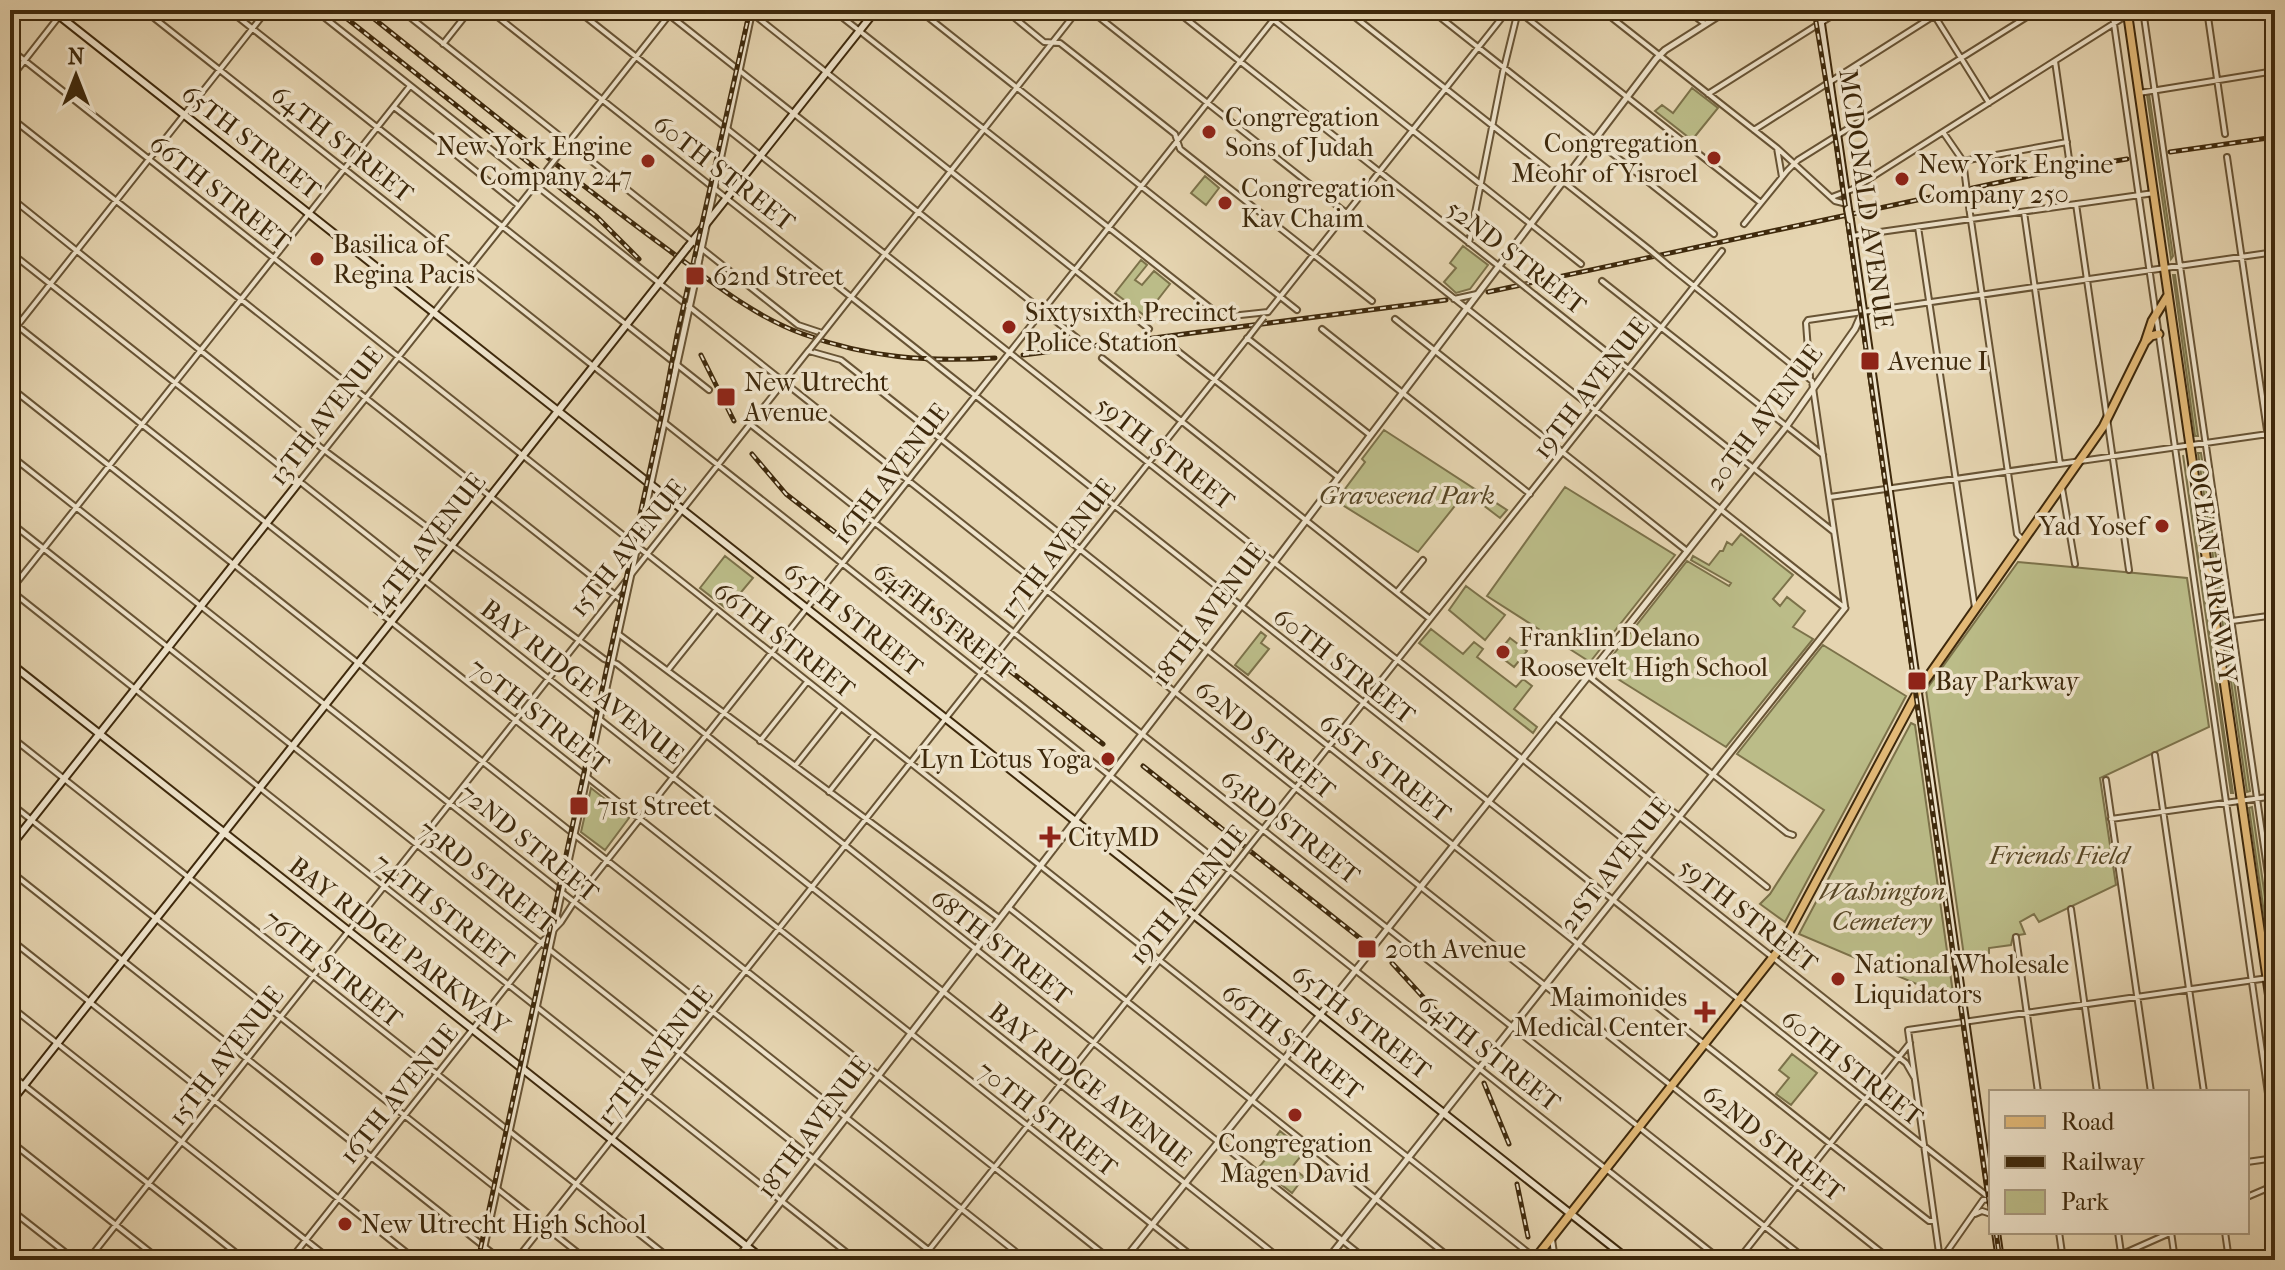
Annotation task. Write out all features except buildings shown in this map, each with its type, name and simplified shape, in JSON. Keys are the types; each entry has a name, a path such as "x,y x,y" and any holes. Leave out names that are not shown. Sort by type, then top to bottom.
{"main road":[{"name":"65TH STREET","path":"52,10 62,13 184,115 1570,1213 1618,1256 1629,1260"},
{"name":"14TH AVENUE","path":"10,1103 876,10"},
{"name":"MCDONALD AVENUE","path":"1819,10 1989,1186"},
{"name":"OCEAN PARKWAY","path":"2130,11 2139,93 2241,800 2271,977 2275,1033"},
{"path":"1535,1259 1773,958 1918,691 2107,419 2168,295"},
{"path":"2145,342 2159,334"},
{"name":"13TH AVENUE","path":"10,847 299,482"},
{"name":"BAY RIDGE PARKWAY","path":"10,663 764,1260"},
{"path":"1996,1234 2000,1260"}],"street":[{"name":"64TH STREET","path":"144,10 1721,1260"},
{"path":"229,10 709,390"},
{"path":"10,335 267,10"},
{"name":"62ND STREET","path":"315,10 1891,1260"},
{"path":"401,10 690,245 701,249 798,325 822,334"},
{"path":"443,44 470,10"},
{"name":"60TH STREET","path":"489,10 1989,1198"},
{"name":"59TH STREET","path":"577,10 1899,1058 1910,1067 1914,1077"},
{"path":"663,10 671,12 739,71 1077,338"},
{"path":"833,10 1222,317 1266,315"},
{"path":"919,10 1297,310"},
{"path":"1005,10 1044,42 1060,43 1175,134 1180,149 1372,301"},
{"name":"15TH AVENUE","path":"88,1260 1078,10"},
{"path":"1090,10 1845,608"},
{"name":"52ND STREET","path":"1175,10 1835,533"},
{"path":"1261,10 1581,264"},
{"name":"16TH AVENUE","path":"290,1260 1281,10"},
{"path":"1346,10 1810,377"},
{"path":"1431,10 1714,234"},
{"name":"17TH AVENUE","path":"516,1260 1508,10"},
{"path":"1469,243 1517,10 1761,203"},
{"path":"1602,10 1777,148 1839,204 1848,207"},
{"path":"1687,10 1705,24"},
{"name":"18TH AVENUE","path":"736,1260 1241,606 1659,55 1728,10"},
{"path":"1708,94 1841,10"},
{"path":"1754,130 1932,13 1943,10"},
{"path":"1744,224 1794,165 2038,10"},
{"name":"OCEAN PARKWAY","path":"2112,10 2275,1142"},
{"name":"OCEAN PARKWAY","path":"2143,10 2275,923"},
{"path":"2207,10 2225,134"},
{"path":"2269,10 2275,54"},
{"path":"481,1260 715,189 751,11 1149,329"},
{"path":"1832,197 1846,192 1943,132 2130,11"},
{"name":"13TH AVENUE","path":"299,482 671,12"},
{"path":"10,79 62,13"},
{"path":"1932,13 1989,103"},
{"name":"66TH STREET","path":"10,49 1535,1259"},
{"path":"2055,61 2069,159"},
{"path":"2139,93 2275,71"},
{"path":"10,590 410,86"},
{"path":"394,107 518,205"},
{"path":"10,117 624,602"},
{"path":"1943,132 1963,161 2007,472 2017,534 2023,540"},
{"path":"1963,161 2067,142"},
{"path":"1777,148 1782,177"},
{"path":"2227,157 2275,485"},
{"path":"1852,236 2154,193"},
{"name":"68TH STREET","path":"10,197 324,450 611,662 1367,1260"},
{"path":"2076,204 2129,570"},
{"path":"2024,212 2060,464"},
{"path":"1918,227 1975,608"},
{"name":"19TH AVENUE","path":"921,1260 1722,251"},
{"name":"BAY RIDGE AVENUE","path":"10,252 1282,1260"},
{"path":"1845,608 1810,377 1806,321 2275,252"},
{"path":"1602,281 1824,455"},
{"path":"1454,299 1477,294"},
{"name":"20TH AVENUE","path":"1124,1260 1786,427 1855,329 1863,312"},
{"path":"1395,319 1687,551"},
{"name":"70TH STREET","path":"10,320 1197,1260"},
{"path":"1322,329 1530,494"},
{"path":"1248,336 1370,435"},
{"path":"1175,349 1338,477"},
{"name":"61ST STREET","path":"809,350 841,360 1830,1144 1929,1221 1934,1221"},
{"path":"1102,358 1430,619"},
{"path":"10,387 1111,1260"},
{"name":"63RD STREET","path":"750,424 1807,1260"},
{"path":"1830,497 2275,433"},
{"name":"72ND STREET","path":"10,455 1026,1260"},
{"path":"2061,486 2065,494 2075,564"},
{"name":"73RD STREET","path":"10,522 941,1260"},
{"path":"1397,592 1423,560"},
{"name":"74TH STREET","path":"10,590 856,1260"},
{"name":"21ST AVENUE","path":"1327,1260 1845,608"},
{"path":"668,671 716,610"},
{"path":"2232,621 2275,615"},
{"path":"617,633 999,918"},
{"path":"1588,676 1793,835"},
{"path":"760,741 807,682"},
{"path":"795,766 841,708"},
{"path":"1555,717 1767,887"},
{"path":"829,792 874,735"},
{"name":"76TH STREET","path":"10,736 672,1260"},
{"path":"2155,755 2204,1090"},
{"path":"2106,780 2151,1090"},
{"path":"2111,819 2275,796"},
{"path":"10,803 587,1260"},
{"path":"10,871 501,1260"},
{"path":"1008,907 1453,1260"},
{"path":"2071,909 2097,1090"},
{"path":"2016,937 2038,1090"},
{"path":"10,939 416,1260"},
{"path":"1941,1260 1908,1030 2271,977"},
{"path":"10,1006 331,1260"},
{"path":"1738,1260 1910,1043"},
{"path":"10,1074 245,1260"},
{"path":"10,1141 160,1260"},
{"path":"2249,1162 2275,1158"},
{"path":"2249,1196 2275,1185"},
{"path":"1941,1260 1983,1200 1989,1200"},
{"path":"10,1209 75,1260"},
{"path":"1975,1214 1984,1211 1989,1213"},
{"path":"2059,1234 2063,1260"},
{"path":"2118,1234 2121,1257"},
{"path":"2109,1260 2167,1234"},
{"path":"2171,1234 2175,1260"},
{"path":"2225,1234 2229,1260"},
{"path":"1552,1238 1555,1260"}],"green space":[{"path":"1692,88 1718,108 1692,140 1655,111 1662,105 1673,113"},
{"path":"2147,95 2173,256 2171,259"},
{"path":"1205,176 1219,188 1206,205 1191,193"},
{"path":"1463,246 1488,265 1470,289 1456,293 1444,282 1456,268 1450,263"},
{"path":"1141,260 1147,265 1135,280 1142,285 1154,271 1170,284 1145,316 1115,293"},
{"path":"2175,275 2198,436 2195,436"},
{"name":"Gravesend Park","path":"1384,430 1507,510 1500,518 1466,492 1418,552 1336,501"},
{"path":"2198,453 2201,453 2250,791 2247,792"},
{"path":"2183,455 2233,793 2231,793"},
{"path":"1565,487 1675,555 1590,662 1487,596"},
{"path":"1741,534 1793,575 1773,599 1780,606 1787,597 1805,611 1793,627 1813,639 1726,747 1602,669 1687,561 1729,586 1731,583 1691,560 1693,556 1709,565 1727,542 1732,545"},
{"path":"725,556 753,578 727,609 700,588"},
{"name":"Washington Cemetery","path":"2018,562 2187,578 2209,727 2100,778 2116,885 2039,922 2034,914 2020,922 2025,934 2013,936 2011,945 1989,948 1989,953 1964,956 1926,690"},
{"path":"1466,586 1505,615 1485,640 1449,610"},
{"path":"1431,629 1463,654 1474,642 1483,649 1477,657 1516,687 1523,679 1532,686 1514,709 1537,727 1533,733 1419,643"},
{"path":"1261,632 1266,636 1261,643 1269,649 1248,675 1235,665"},
{"path":"1510,638 1527,651 1514,667 1497,654"},
{"name":"Washington Cemetery","path":"1823,645 1906,696 1785,922 1760,904 1770,894 1824,810 1737,754"},
{"name":"Washington Cemetery","path":"1911,723 1915,725 1954,1000 1799,934"},
{"path":"591,788 629,818 605,850 581,832"},
{"path":"2252,807 2275,966 2272,969 2249,808"},
{"path":"1792,1054 1817,1073 1791,1105 1776,1094 1789,1078 1779,1070"},
{"path":"1280,1131 1305,1151 1292,1167 1304,1177 1292,1193 1259,1167 1280,1142 1275,1138"}],"railway":[{"path":"336,10 597,217 639,259"},
{"path":"363,10 631,222 717,286 767,318 827,342 875,353 921,358 995,358"},
{"path":"478,1260 750,10"},
{"path":"1814,10 1837,148 1989,1201"},
{"path":"2170,152 2275,137"},
{"path":"1488,292 2043,173 2127,159"},
{"path":"1023,355 1446,300"},
{"path":"701,355 734,421"},
{"path":"752,454 786,494 849,543"},
{"path":"879,567 987,653"},
{"path":"1010,671 1103,744"},
{"path":"1143,766 1366,943"},
{"path":"1392,963 1445,1021"},
{"path":"1484,1083 1509,1144"},
{"path":"1517,1184 1528,1237"},
{"path":"1996,1234 2000,1260"}],"place":[{"name":"Congregation Sons of Judah","path":"1209,132"},
{"name":"Congregation Meohr of Yisroel","path":"1714,158"},
{"name":"New York Engine Company 247","path":"648,161"},
{"name":"New York Engine Company 250","path":"1902,179"},
{"name":"Congregation Kav Chaim","path":"1225,203"},
{"name":"Basilica of Regina Pacis","path":"317,259"},
{"name":"62nd Street","path":"695,276"},
{"name":"Sixtysixth Precinct Police Station","path":"1009,327"},
{"name":"Avenue I","path":"1870,361"},
{"name":"New Utrecht Avenue","path":"726,397"},
{"name":"Yad Yosef","path":"2162,526"},
{"name":"Franklin Delano Roosevelt High School","path":"1503,652"},
{"name":"Bay Parkway","path":"1917,681"},
{"name":"Lyn Lotus Yoga","path":"1108,759"},
{"name":"71st Street","path":"579,806"},
{"name":"CityMD","path":"1050,837"},
{"name":"20th Avenue","path":"1367,949"},
{"name":"National Wholesale Liquidators","path":"1838,979"},
{"name":"Maimonides Medical Center","path":"1705,1012"},
{"name":"Congregation Magen David","path":"1295,1115"},
{"name":"New Utrecht High School","path":"345,1224"}],"park label":[{"name":"Friends Field","path":"2059,855"}]}
